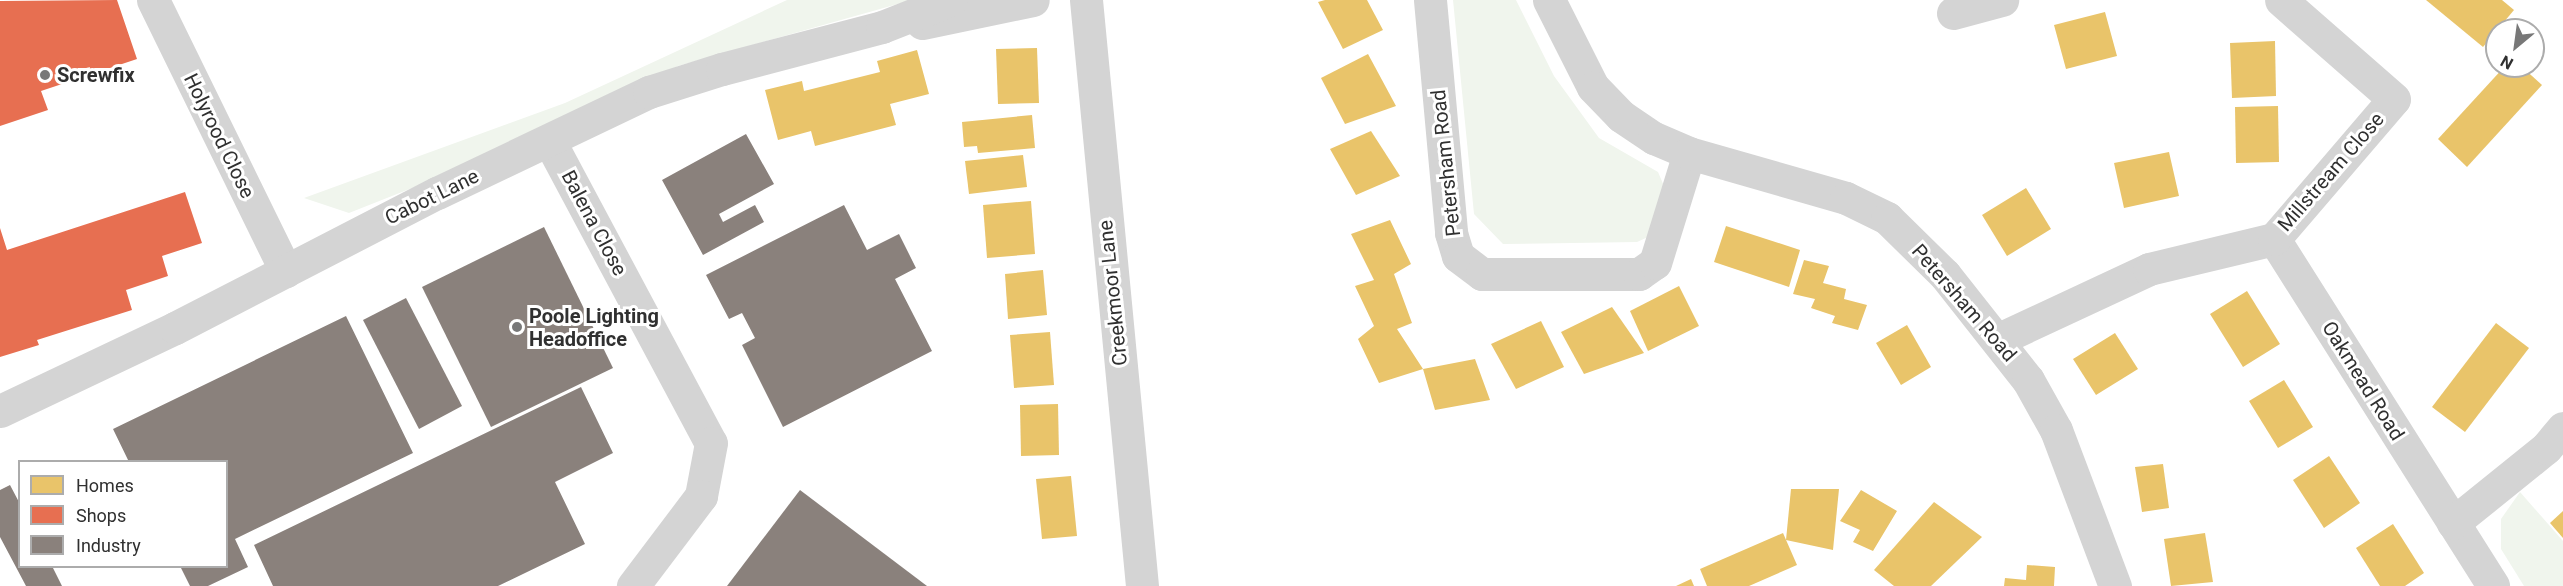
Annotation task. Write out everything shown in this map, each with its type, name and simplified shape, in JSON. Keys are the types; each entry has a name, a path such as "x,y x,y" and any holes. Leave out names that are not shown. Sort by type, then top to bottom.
{"street":[{"name":"Holyrood Close","path":"153,0 286,271"},
{"name":"Cabot Lane","path":"0,411 286,271 437,193 550,142 650,92 722,69 882,27 951,0"},
{"name":"Cabot Lane","path":"882,27 956,19 1033,0"},
{"name":"Creekmoor Lane","path":"1086,0 1142,586"},
{"name":"Petersham Road","path":"1430,0 1451,233 1458,256 1482,274 1639,274 1655,262 1689,153"},
{"name":"Petersham Road","path":"1550,0 1593,87 1621,116 1653,138 1689,153 1846,198 1887,218 1945,275 2028,380 2056,430 2115,586"},
{"path":"1953,13 2002,0"},
{"name":"Millstream Close","path":"1997,340 2149,269 2274,239 2404,91 2281,0"},
{"name":"Balena Close","path":"550,142 711,443 701,496 633,586"},
{"name":"Oakmead Road","path":"2274,239 2493,586"},
{"path":"2453,523 2514,476 2563,428"}],"shaded area":[{"path":"787,0 912,0 678,66 546,135 349,213 304,198 565,103"},
{"path":"1453,0 1516,0 1554,76 1599,138 1658,172 1667,193 1648,237 1637,242 1503,244 1474,214"},
{"path":"2520,492 2563,541 2563,586 2524,586 2501,549 2501,519"}],"building: Homes":[{"path":"1367,0 1383,30 1343,49 1318,2"},
{"path":"2426,0 2502,0 2514,10 2507,18 2485,18 2485,45 2483,47"},
{"path":"2105,12 2117,56 2066,69 2054,25"},
{"path":"2275,41 2276,96 2232,98 2230,43"},
{"path":"1037,48 1039,103 998,104 996,49"},
{"path":"917,50 929,94 890,104 896,125 815,146 811,131 778,140 765,90 802,81 804,91 880,72 877,61"},
{"path":"1368,54 1396,106 1345,124 1321,78"},
{"path":"2494,78 2534,78 2542,85 2467,167 2438,139"},
{"path":"2278,106 2279,162 2236,163 2235,107"},
{"path":"1032,115 1035,148 978,153 977,146 964,147 962,122"},
{"path":"1371,131 1400,176 1356,195 1330,149"},
{"path":"2169,152 2179,196 2124,208 2114,163"},
{"path":"1023,155 1027,187 969,194 965,161"},
{"path":"2026,188 2051,229 2007,256 1982,215"},
{"path":"1031,201 1035,254 987,258 983,205"},
{"path":"1390,220 1411,264 1394,274 1412,323 1397,329 1423,369 1379,383 1358,339 1374,326 1355,286 1374,280 1351,234"},
{"path":"1726,226 1800,250 1789,287 1714,262"},
{"path":"1804,260 1829,266 1823,283 1846,289 1844,299 1867,305 1858,330 1832,323 1835,316 1811,308 1815,299 1793,294"},
{"path":"1043,270 1047,315 1008,319 1005,274"},
{"path":"1679,286 1699,326 1648,351 1630,311"},
{"path":"2247,291 2280,344 2243,367 2210,314"},
{"path":"1612,307 1644,353 1584,374 1561,332"},
{"path":"1541,321 1564,367 1516,389 1491,344"},
{"path":"2496,323 2529,348 2465,432 2432,407"},
{"path":"1907,325 1931,367 1901,385 1876,343"},
{"path":"1050,332 1054,385 1014,388 1010,335"},
{"path":"2115,333 2138,369 2096,395 2073,359"},
{"path":"1475,359 1490,400 1435,410 1423,369"},
{"path":"2284,380 2313,427 2278,448 2249,401"},
{"path":"1058,404 1059,455 1021,456 1020,405"},
{"path":"2329,456 2360,503 2324,528 2293,480"},
{"path":"2163,464 2169,508 2142,512 2135,467"},
{"path":"1071,476 1077,536 1042,539 1036,479"},
{"path":"1791,489 1839,489 1833,550 1786,540"},
{"path":"1861,490 1897,511 1873,551 1853,542 1860,530 1840,521"},
{"path":"1934,502 1982,537 1931,586 1894,586 1874,570"},
{"path":"2563,511 2563,538 2550,523"},
{"path":"2393,524 2424,573 2405,586 2380,586 2356,548"},
{"path":"1783,533 1797,565 1749,586 1707,586 1700,569"},
{"path":"2205,533 2213,582 2171,586 2164,539"},
{"path":"2027,565 2055,567 2054,586 2004,586 2005,578 2026,580"},
{"path":"1691,579 1694,586 1676,586"}],"building: Shops":[{"name":"Screwfix","path":"117,0 137,59 41,91 48,110 0,126 0,1"},
{"path":"185,192 202,243 162,256 168,276 126,290 132,310 37,340 39,345 0,357 0,228 7,250"}],"building: Industry":[{"path":"746,134 774,184 719,214 723,222 755,205 764,222 703,255 662,180"},
{"path":"844,205 867,250 899,234 916,268 895,279 932,351 783,427 742,345 755,338 742,313 729,319 706,275"},
{"name":"Poole Lighting Headoffice","path":"544,227 613,368 491,427 422,287"},
{"path":"406,298 462,406 419,429 363,320"},
{"path":"346,316 413,453 235,539 248,567 208,586 190,586 181,568 228,568 228,460 128,460 113,429"},
{"path":"581,387 613,453 555,482 585,544 498,586 273,586 254,545"},
{"path":"10,485 18,500 18,568 53,568 62,586 26,586 0,537 0,490"},
{"path":"800,490 927,586 727,586"}],"place":[{"name":"Screwfix","path":"45,75"},
{"name":"Poole Lighting Headoffice","path":"517,327"}]}
